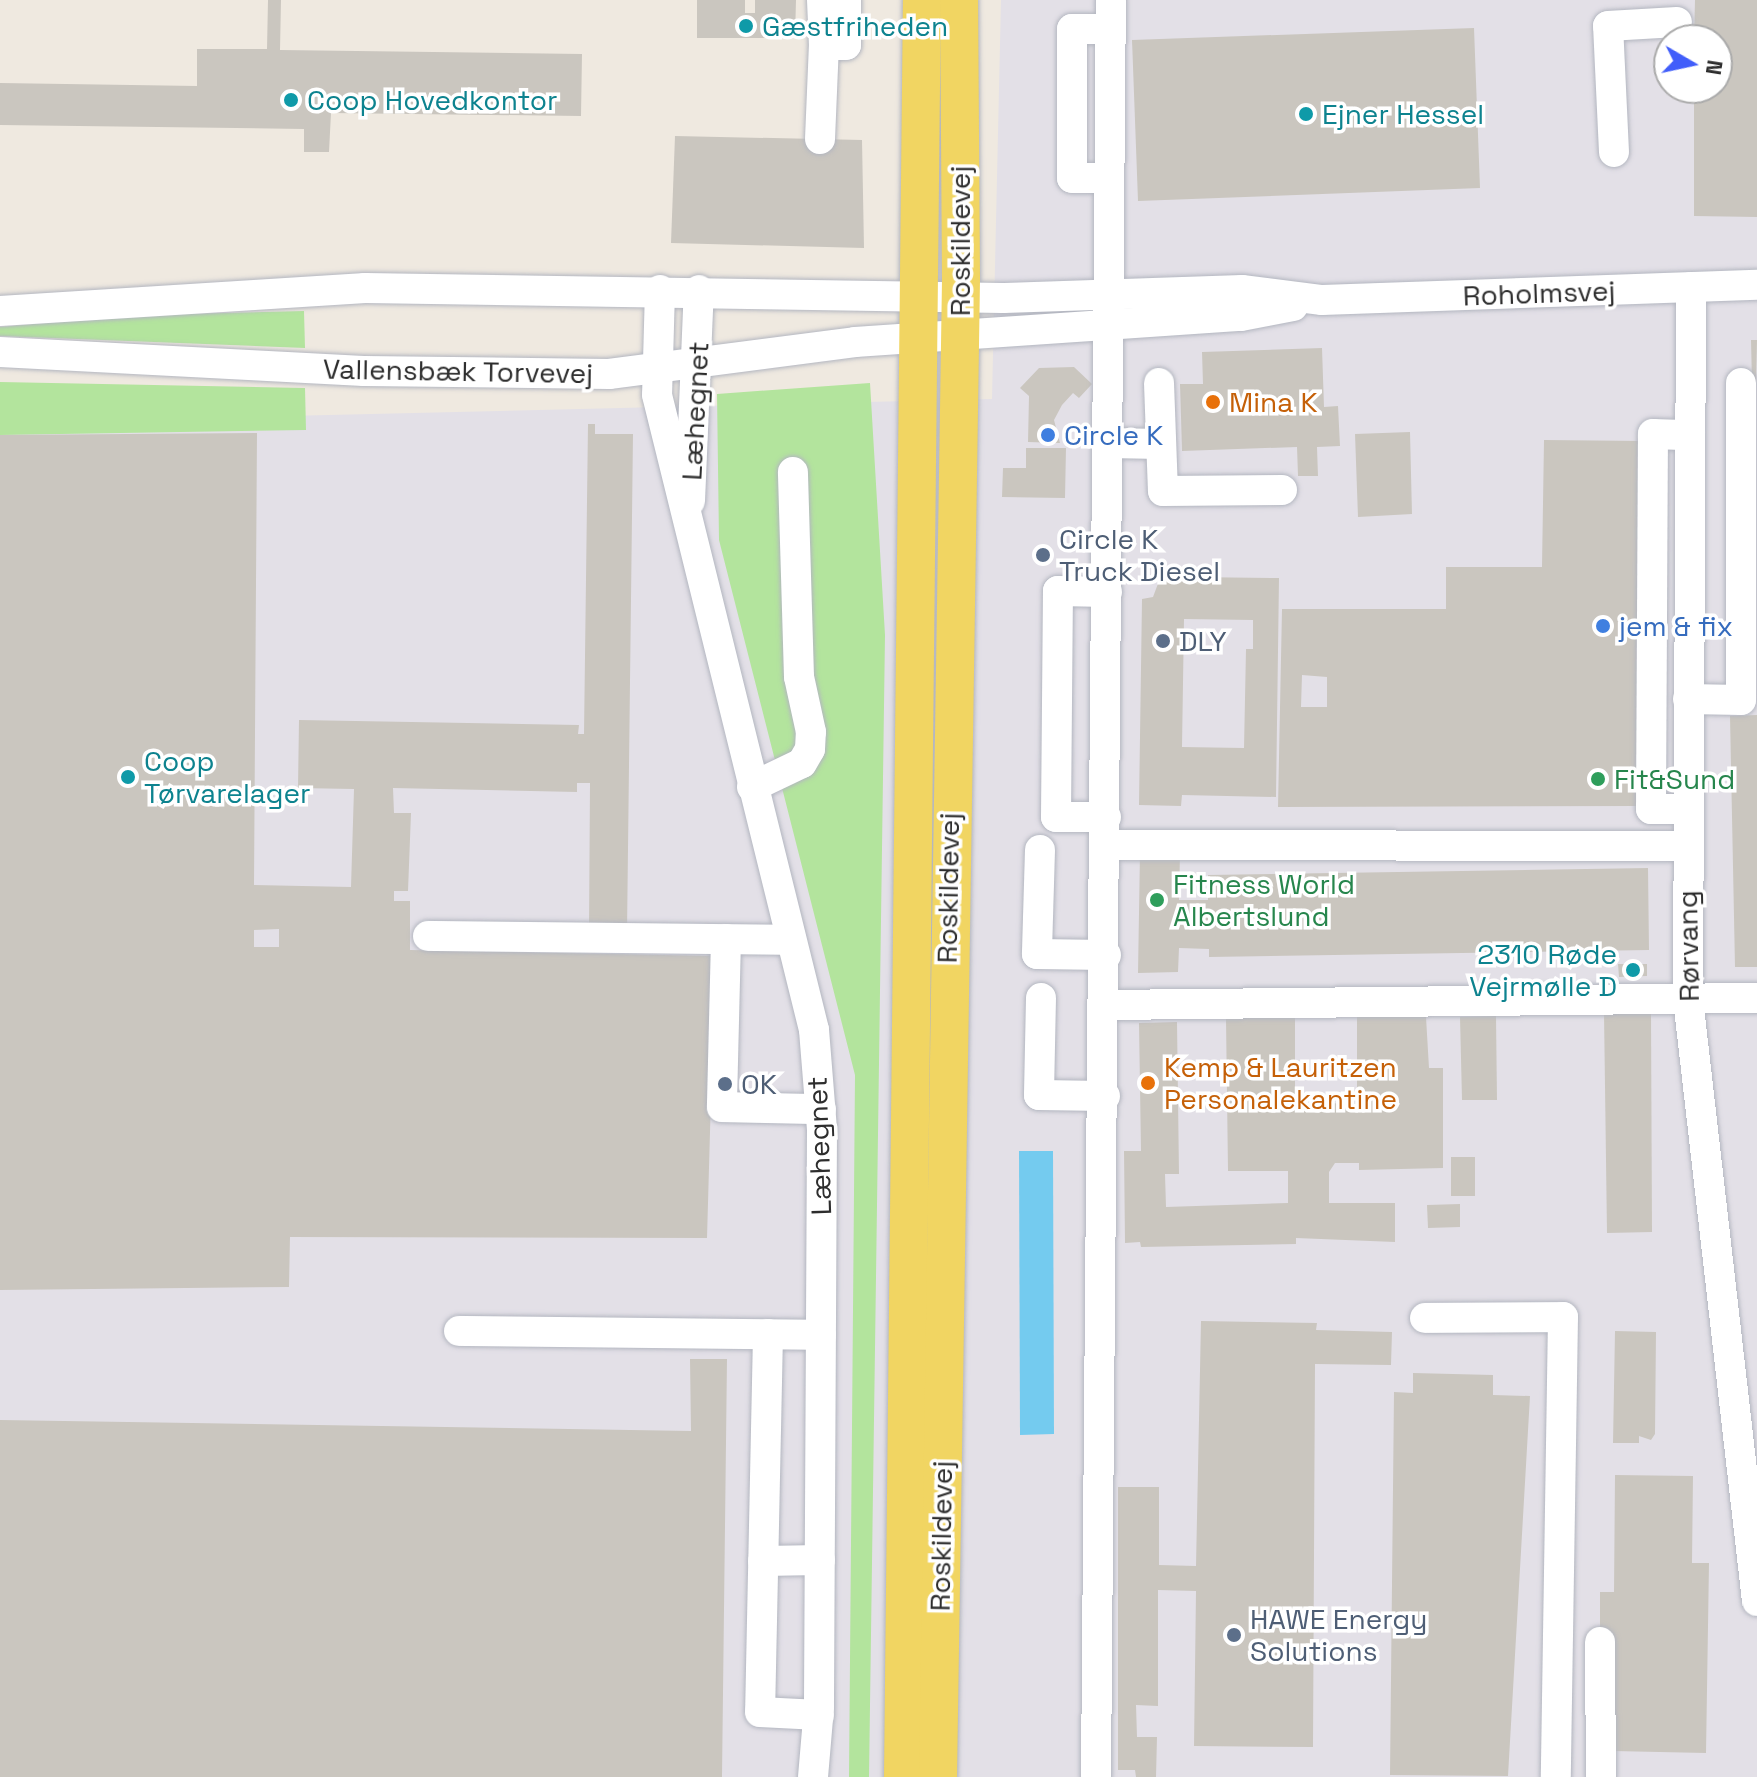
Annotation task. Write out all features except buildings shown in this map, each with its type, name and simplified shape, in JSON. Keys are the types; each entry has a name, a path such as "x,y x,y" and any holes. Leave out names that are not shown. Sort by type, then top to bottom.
{"main road":[{"name":"Roskildevej","path":"922,0 921,42 953,595 938,1777"},
{"name":"Roskildevej","path":"903,1777 938,316 959,0"}],"street":[{"path":"820,139 824,45 822,0"},
{"path":"824,45 846,45 846,0"},
{"path":"1096,1777 1105,1096 1111,14"},
{"path":"1614,152 1608,26 1677,22"},
{"name":"Roholmsvej","path":"938,316 1108,310 1242,290 1322,300 1757,285"},
{"name":"Rørvang","path":"1691,287 1688,999 1751,1502 1757,1601"},
{"path":"0,311 365,288 699,290 938,316"},
{"name":"Læhegnet","path":"660,290 657,395 687,531 814,1030 821,1109 821,1335 819,1715 813,1777"},
{"name":"Læhegnet","path":"687,531 699,364 699,290"},
{"name":"Vallensbæk Torvevej","path":"0,352 364,371 544,376 657,370 699,364 938,316"},
{"path":"1159,383 1163,491 1282,490"},
{"path":"1688,699 1741,700 1741,383"},
{"path":"1687,809 1651,809 1653,434 1690,435"},
{"path":"1108,443 1161,444"},
{"path":"752,787 802,763 810,749 811,732 799,677 793,472"},
{"path":"1107,592 1058,591 1056,817 1106,831 1687,846"},
{"path":"1040,850 1037,954 1106,955"},
{"path":"428,936 791,940"},
{"path":"726,939 722,1107 821,1109"},
{"path":"1041,998 1039,1095 1105,1096"},
{"path":"1105,1005 1757,998"},
{"path":"1425,1318 1563,1317 1556,1777"},
{"path":"459,1331 821,1335"},
{"path":"768,1334 760,1712 819,1715"},
{"path":"763,1561 820,1560"},
{"path":"1600,1642 1601,1777"}],"shaded area":[{"path":"1001,0 1757,0 1757,1777 0,1777 0,423 992,399"}],"green space":[{"path":"304,311 305,348 0,336 0,327 136,315"},
{"path":"0,382 305,388 306,430 0,435"},
{"path":"870,383 885,635 869,1777 849,1777 855,1075 719,540 717,394"}],"water":[{"path":"1019,1151 1053,1151 1054,1434 1020,1435"}],"place":[{"name":"Gæstfriheden","path":"746,26"},
{"name":"Coop Hovedkontor","path":"291,100"},
{"name":"Ejner Hessel","path":"1306,114"},
{"name":"Mina K","path":"1213,402"},
{"name":"Circle K","path":"1048,435"},
{"name":"Circle K Truck Diesel","path":"1043,555"},
{"name":"jem & fix","path":"1603,626"},
{"name":"DLY","path":"1163,641"},
{"name":"Coop Tørvarelager","path":"128,777"},
{"name":"Fit&Sund","path":"1598,779"},
{"name":"Fitness World Albertslund","path":"1157,900"},
{"name":"2310 Røde Vejrmølle D","path":"1633,970"},
{"name":"Kemp & Lauritzen Personalekantine","path":"1148,1083"},
{"name":"OK","path":"725,1084"},
{"name":"HAWE Energy Solutions","path":"1234,1635"}]}
